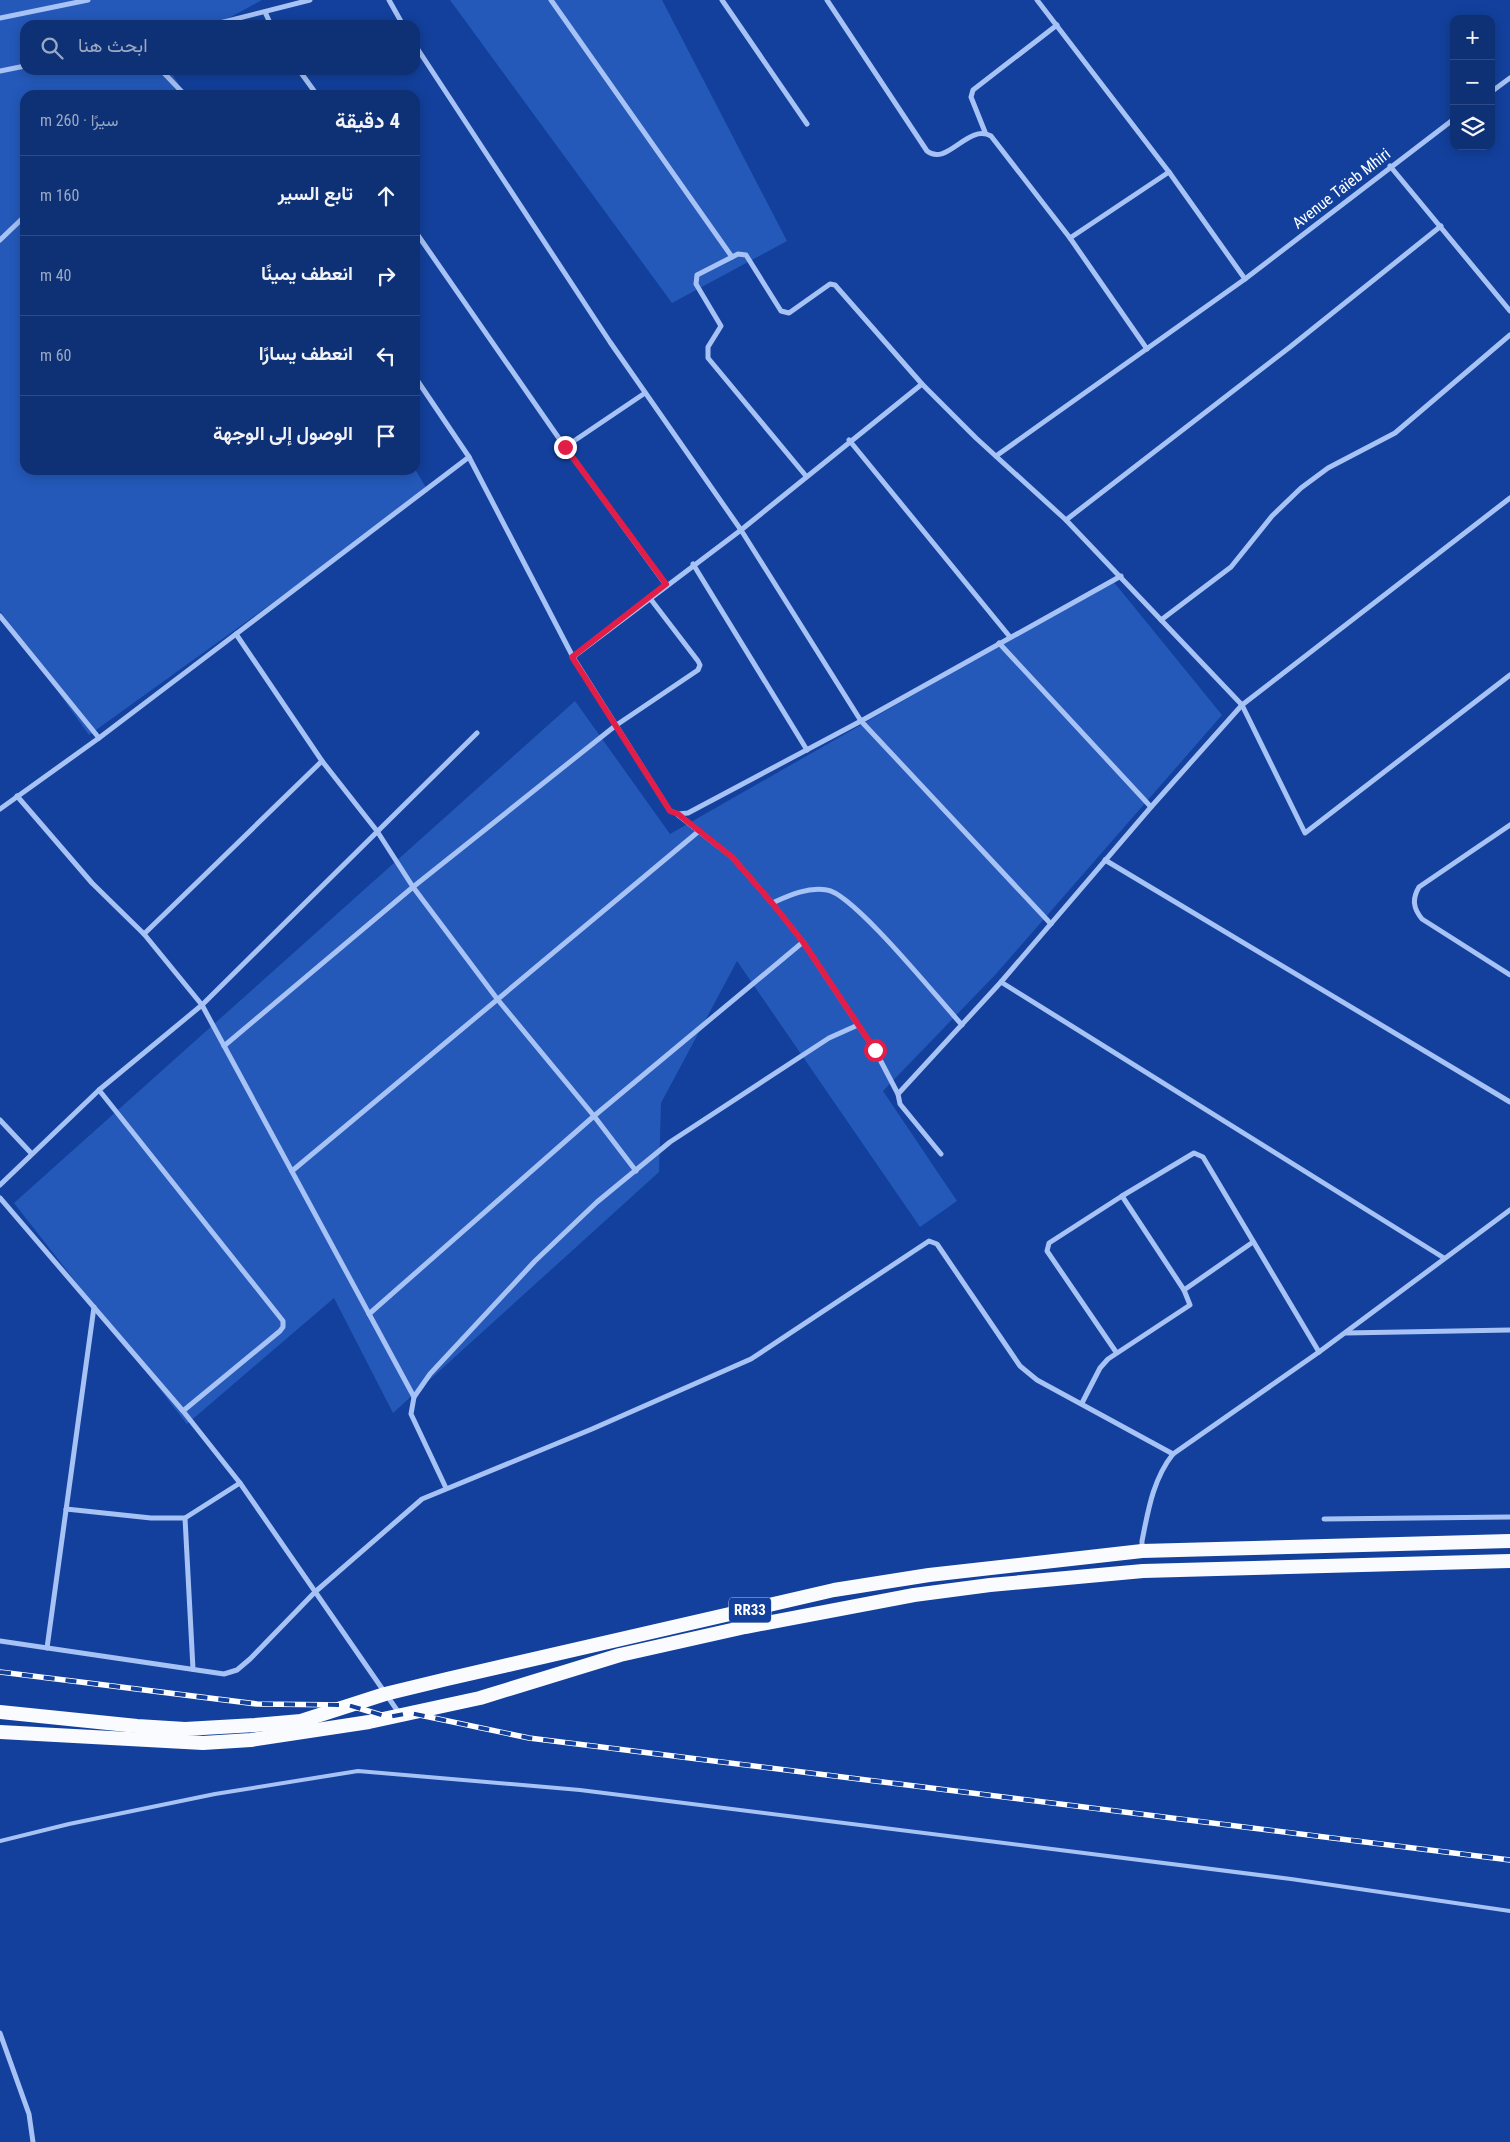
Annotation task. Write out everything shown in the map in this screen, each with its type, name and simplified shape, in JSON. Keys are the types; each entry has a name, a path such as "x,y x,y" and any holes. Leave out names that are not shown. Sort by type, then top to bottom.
{"highway":[{"name":"RR33","path":"0,1712 185,1729 301,1721 385,1694 834,1590 929,1575 1142,1551 1510,1541"},
{"name":"RR33","path":"0,1732 203,1743 251,1740 400,1715 480,1698 620,1655 745,1627 914,1595 990,1585 1143,1571 1510,1561"}],"street":[{"path":"0,18 88,0"},
{"path":"232,20 310,0"},
{"path":"389,0 400,20"},
{"path":"551,0 732,257"},
{"path":"722,0 807,124"},
{"path":"827,0 927,151 932,155 940,155 977,133 985,132 992,136 1070,238 1147,349"},
{"path":"1037,0 1169,172 1245,279"},
{"path":"265,12 269,20"},
{"path":"985,132 971,97 972,90 1057,26"},
{"path":"420,53 645,393 741,530 861,720 1051,924"},
{"path":"0,71 20,67"},
{"path":"166,75 180,90"},
{"path":"303,75 313,90"},
{"path":"1495,89 1510,78"},
{"name":"Avenue Taïeb Mhiri","path":"996,456 1245,279 1390,166 1450,122"},
{"path":"1390,166 1510,311"},
{"path":"1070,238 1169,172"},
{"path":"0,240 20,221"},
{"path":"1066,520 1290,347 1440,226"},
{"path":"420,238 565,447 666,584"},
{"path":"806,476 708,358 708,348 721,330 721,326 696,284 695,278 697,275 740,253 746,255 781,311 786,313 789,313 830,284 835,285 922,384 996,456 1066,520 1121,576 1242,705 1305,833 1510,675"},
{"path":"1161,620 1231,567 1272,516 1307,483 1328,468 1395,433 1510,335"},
{"path":"420,384 469,457 572,657 670,811 678,814 732,857 772,903 803,942 875,1050 898,1094"},
{"path":"572,657 666,584 741,530 849,440 922,384"},
{"path":"565,447 645,393"},
{"path":"849,440 1010,637"},
{"path":"0,809 99,738 469,457"},
{"path":"941,1154 897,1100 898,1094 1001,982 1151,807 1242,705 1510,498"},
{"path":"693,564 807,750"},
{"path":"678,814 688,813 807,750 1121,576"},
{"path":"224,1046 413,887 615,726 698,670 700,665 649,598"},
{"path":"0,616 99,738"},
{"path":"236,634 322,761 377,831 413,887 498,1000 594,1116 636,1171"},
{"path":"999,643 1151,807"},
{"path":"0,1185 31,1153 99,1090 202,1005 477,732"},
{"path":"144,934 322,761"},
{"path":"17,796 92,883 144,934 202,1005 414,1397"},
{"path":"1510,825 1419,886 1413,903 1422,919 1510,975"},
{"path":"292,1171 698,831"},
{"path":"1105,860 1510,1102"},
{"path":"772,903 801,890 829,890 858,908 962,1025"},
{"path":"369,1314 594,1116 803,942"},
{"path":"1001,982 1444,1258"},
{"path":"446,1488 412,1414 414,1397 430,1374 535,1261 597,1202 670,1142 830,1038 858,1025"},
{"path":"99,1090 283,1321 280,1332 183,1411"},
{"path":"0,1120 31,1153"},
{"path":"1116,1352 1047,1251 1049,1243 1122,1196 1197,1153 1206,1160 1319,1352"},
{"path":"1082,1404 1100,1368 1116,1352 1189,1306 1184,1290 1122,1196"},
{"path":"0,1198 183,1411 240,1483 400,1715"},
{"path":"1142,1551 1142,1542 1157,1481 1164,1466 1173,1454 1319,1352 1510,1210"},
{"path":"0,1641 224,1674 237,1670 250,1659 314,1592 409,1508 422,1499 592,1429 751,1359 929,1241 937,1244 1020,1366 1037,1380 1173,1454"},
{"path":"1184,1290 1253,1242"},
{"path":"47,1648 94,1307"},
{"path":"1346,1332 1510,1330"},
{"path":"66,1509 151,1518 185,1518 240,1483"},
{"path":"1324,1519 1510,1517"},
{"path":"185,1518 193,1669"},
{"path":"0,2033 29,2114 33,2142"}],"lane":[{"path":"0,1841 69,1824 215,1794 358,1771 580,1790 1291,1879 1510,1911"}],"shaded area":[{"path":"0,0 262,0 225,20 20,20 20,75 173,75 182,90 20,90 20,475 419,475 428,491 89,735 0,611"},
{"path":"450,0 662,0 787,241 672,303"},
{"path":"1113,581 1222,715 995,975 883,1091 957,1201 920,1227 737,961 661,1103 659,1172 393,1413 334,1298 187,1424 14,1203 575,701 670,834"}],"railway":[{"path":"0,1672 257,1704 348,1705 388,1717 410,1713 529,1738 1510,1860"}],"route":[{"path":"565,447 666,584 572,657 670,811 678,814 732,857 772,903 803,942 875,1050"}]}
